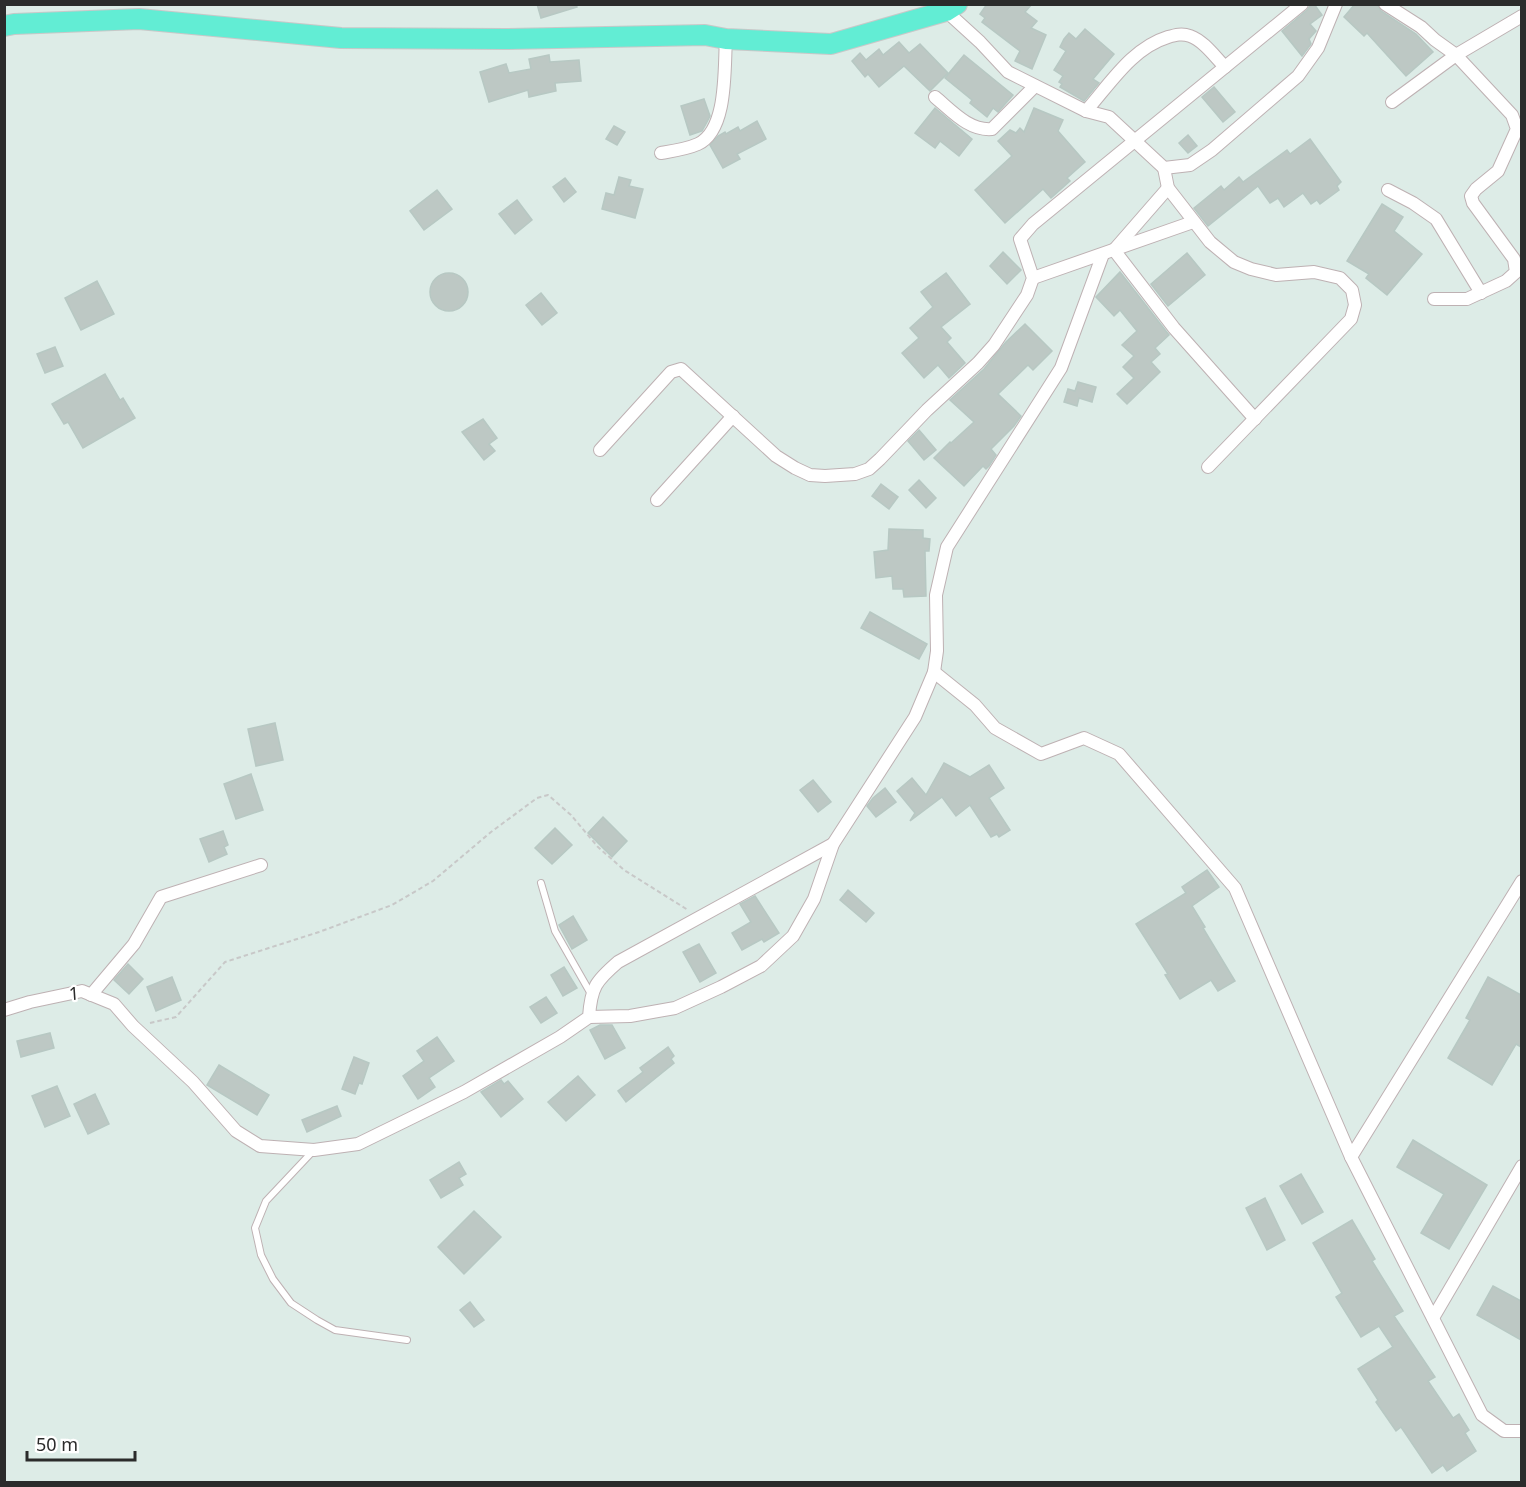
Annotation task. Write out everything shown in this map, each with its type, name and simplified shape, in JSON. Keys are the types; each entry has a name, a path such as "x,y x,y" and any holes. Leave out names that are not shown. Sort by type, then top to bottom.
{"main road":[{"path":"4,26 139,19 341,38 505,39 705,35 726,39 831,44 922,11 952,8"}],"street":[{"path":"600,450 671,372 681,369 776,456 795,468 810,475 825,476 855,474 869,469 994,345 1027,295 1033,278 1020,239 1033,224 1302,4"},
{"path":"1164,168 1190,165 1205,155 1298,76 1318,48 1336,4"},
{"path":"1385,4 1421,27 1517,112 1517,129 1498,171 1471,196 1473,203 1514,259 1516,272 1506,281 1467,299 1434,299"},
{"path":"952,8 1008,72 1086,111 1109,117 1135,140 1164,168 1168,188 1193,222 1210,242 1234,262 1276,275 1314,272 1340,278 1352,290 1355,305 1351,319 1208,467"},
{"path":"1392,102 1456,56 1521,16"},
{"path":"1086,111 1134,56 1152,42 1178,34 1187,34 1196,39 1225,67"},
{"path":"661,153 698,145 710,136 718,123 724,83 726,39"},
{"path":"935,97 967,123 982,130 992,129 1035,86"},
{"path":"833,844 618,962 603,975 591,994 589,1017 630,1016 675,1008 761,966 793,936 814,899 833,844 915,717 934,672 937,651 936,595 946,547 1061,368 1108,252 1168,188"},
{"path":"1388,190 1413,203 1436,219 1480,293"},
{"path":"1033,278 1193,222"},
{"path":"1108,252 1255,418"},
{"path":"657,500 733,416"},
{"path":"934,672 975,705 995,728 1041,754 1084,738 1119,754 1235,888 1351,1157 1482,1415 1504,1431 1521,1431"},
{"path":"91,995 134,944 161,897 261,865"},
{"path":"1351,1157 1521,881"},
{"name":"1","path":"4,1010 82,991 114,1004 133,1026 193,1082 236,1131 260,1146 314,1150 358,1144 396,1126 464,1092 560,1037 589,1017"},
{"path":"1433,1318 1521,1166"}],"lane":[{"path":"540,883 555,931 591,994"},
{"path":"314,1150 266,1201 255,1228 261,1255 273,1279 291,1303 316,1320 335,1330 407,1340"}],"path":[{"path":"133,1026 176,1017 225,962 319,932 392,905 433,881 537,798 548,795 571,815 598,847 624,870 700,918"}],"building":[{"path":"537,4 576,4 577,7 541,18"},
{"path":"987,4 1032,4 1025,12 1037,21 1031,28 1046,35 1032,69 1015,61 1020,51 982,22 985,18 980,14"},
{"path":"1314,4 1322,15 1310,24 1316,31 1309,39 1311,44 1302,56 1282,31"},
{"path":"1355,4 1377,4 1381,11 1416,34 1433,52 1406,76 1367,33 1364,36 1344,17"},
{"path":"1085,29 1114,54 1093,79 1099,83 1084,101 1060,87 1062,84 1059,82 1063,76 1054,70 1066,51 1060,47 1064,39 1069,33 1076,39"},
{"path":"899,42 909,53 920,44 948,73 930,91 904,66 879,87 868,74 865,77 852,61 860,53 866,60 879,49 883,55"},
{"path":"549,55 550,62 579,60 581,81 555,83 556,91 529,97 528,90 489,102 480,72 506,64 509,73 531,69 529,59"},
{"path":"964,55 1013,95 998,112 993,108 987,117 970,103 972,100 945,78"},
{"path":"1214,87 1235,112 1223,122 1202,97"},
{"path":"704,99 710,116 702,131 690,135 681,106"},
{"path":"935,108 972,139 959,156 940,141 935,148 915,133"},
{"path":"1034,108 1063,120 1058,131 1085,162 1067,178 1070,181 1051,198 1043,189 1005,223 975,190 1012,156 998,141 1010,130 1016,133 1020,128 1024,132"},
{"path":"757,121 766,139 737,154 740,159 723,168 710,145 725,132 726,134 738,127 740,131"},
{"path":"614,126 625,132 617,145 606,139"},
{"path":"1188,135 1197,146 1188,153 1179,143"},
{"path":"1310,139 1341,182 1337,186 1339,190 1320,204 1317,200 1311,204 1303,193 1284,207 1278,198 1270,203 1258,186 1208,226 1194,208 1221,186 1224,190 1239,177 1243,182 1287,150 1290,154"},
{"path":"619,177 631,180 629,186 643,189 635,218 602,209 606,193 614,195"},
{"path":"565,178 576,192 564,202 553,187"},
{"path":"437,190 452,209 424,230 410,211"},
{"path":"517,200 532,220 515,234 499,214"},
{"path":"1382,204 1403,217 1394,231 1422,254 1387,295 1366,278 1369,274 1347,261"},
{"path":"1003,252 1021,270 1007,284 990,266"},
{"path":"1187,253 1205,275 1168,306 1151,284"},
{"path":"1120,272 1169,335 1155,348 1160,354 1151,362 1160,372 1127,404 1117,394 1134,378 1123,367 1134,356 1122,345 1137,331 1120,310 1114,316 1096,297"},
{"path":"449,273 463,278 468,292 463,306 449,311 435,306 430,292 435,278"},
{"path":"946,273 970,304 941,327 951,338 947,342 965,363 949,378 938,365 924,378 902,353 919,338 910,328 933,307 921,292"},
{"path":"97,281 114,314 81,330 65,298"},
{"path":"541,293 557,313 542,325 526,305"},
{"path":"1025,324 1052,351 1033,370 1028,365 998,394 1021,416 991,449 996,455 989,466 986,469 983,466 964,486 934,458 974,422 950,400 984,369 1006,342"},
{"path":"55,347 63,366 45,373 37,354"},
{"path":"105,374 120,400 123,398 135,418 83,448 68,422 64,424 52,404"},
{"path":"1078,382 1096,387 1092,402 1079,398 1077,406 1064,402 1068,389 1075,391"},
{"path":"483,419 497,438 489,444 495,451 484,460 462,432"},
{"path":"919,430 936,450 924,460 908,441"},
{"path":"919,480 936,498 926,508 909,490"},
{"path":"881,484 898,497 889,509 872,496"},
{"path":"889,529 923,530 923,538 930,539 929,551 925,551 926,596 904,597 903,589 893,589 892,576 876,578 874,552 888,550"},
{"path":"870,612 927,644 919,659 861,628"},
{"path":"275,723 283,760 256,766 248,729"},
{"path":"944,763 970,777 989,765 1004,788 989,798 1010,830 999,837 997,834 991,837 970,805 956,816 942,797 910,821 915,813 897,791 912,778 926,795"},
{"path":"251,774 263,810 236,819 224,784"},
{"path":"813,780 831,802 818,812 800,790"},
{"path":"885,788 896,802 876,817 867,806"},
{"path":"603,817 627,841 612,857 588,833"},
{"path":"555,828 572,845 552,864 535,848"},
{"path":"223,831 228,845 224,847 227,854 209,862 200,839"},
{"path":"1207,870 1219,887 1192,906 1235,981 1218,991 1211,980 1180,999 1165,975 1168,974 1136,924 1186,893 1182,887"},
{"path":"848,890 874,913 866,922 840,900"},
{"path":"755,896 779,933 764,942 762,939 742,950 732,933 751,922 740,904"},
{"path":"573,916 587,940 572,949 559,925"},
{"path":"699,944 716,973 700,982 683,952"},
{"path":"128,964 143,979 129,994 114,980"},
{"path":"564,967 577,988 563,996 551,975"},
{"path":"172,977 181,1000 156,1011 147,987"},
{"path":"1488,977 1521,995 1521,1047 1516,1044 1492,1085 1448,1058 1470,1020 1466,1018"},
{"path":"546,997 557,1013 541,1023 530,1007"},
{"path":"600,1025 612,1025 625,1048 605,1059 590,1030"},
{"path":"50,1033 54,1048 21,1057 17,1041"},
{"path":"437,1037 454,1061 429,1078 435,1087 418,1099 403,1076 424,1061 417,1051"},
{"path":"668,1047 674,1056 671,1059 674,1063 626,1102 618,1091 643,1072 640,1068"},
{"path":"354,1057 369,1063 362,1084 359,1083 355,1094 342,1089"},
{"path":"219,1065 269,1095 257,1115 207,1085"},
{"path":"578,1076 595,1095 566,1121 548,1102"},
{"path":"501,1080 504,1084 508,1081 523,1099 501,1117 481,1092"},
{"path":"57,1086 70,1116 45,1127 32,1096"},
{"path":"95,1094 109,1124 88,1134 74,1104"},
{"path":"337,1106 341,1116 307,1132 302,1120"},
{"path":"1413,1140 1487,1185 1449,1249 1421,1233 1444,1194 1397,1167"},
{"path":"459,1162 466,1174 459,1178 463,1185 441,1198 430,1180"},
{"path":"1301,1174 1323,1212 1302,1224 1280,1186"},
{"path":"1265,1198 1285,1240 1267,1250 1246,1208"},
{"path":"474,1211 501,1237 464,1274 438,1247"},
{"path":"1352,1220 1375,1259 1372,1261 1403,1311 1394,1316 1435,1377 1428,1381 1453,1418 1459,1414 1469,1430 1465,1433 1476,1451 1447,1471 1443,1465 1432,1473 1401,1427 1396,1431 1376,1402 1378,1400 1358,1369 1393,1347 1379,1326 1361,1337 1336,1297 1342,1293 1313,1243"},
{"path":"1493,1286 1521,1301 1521,1340 1477,1315"},
{"path":"470,1302 484,1320 474,1327 460,1310"}]}
